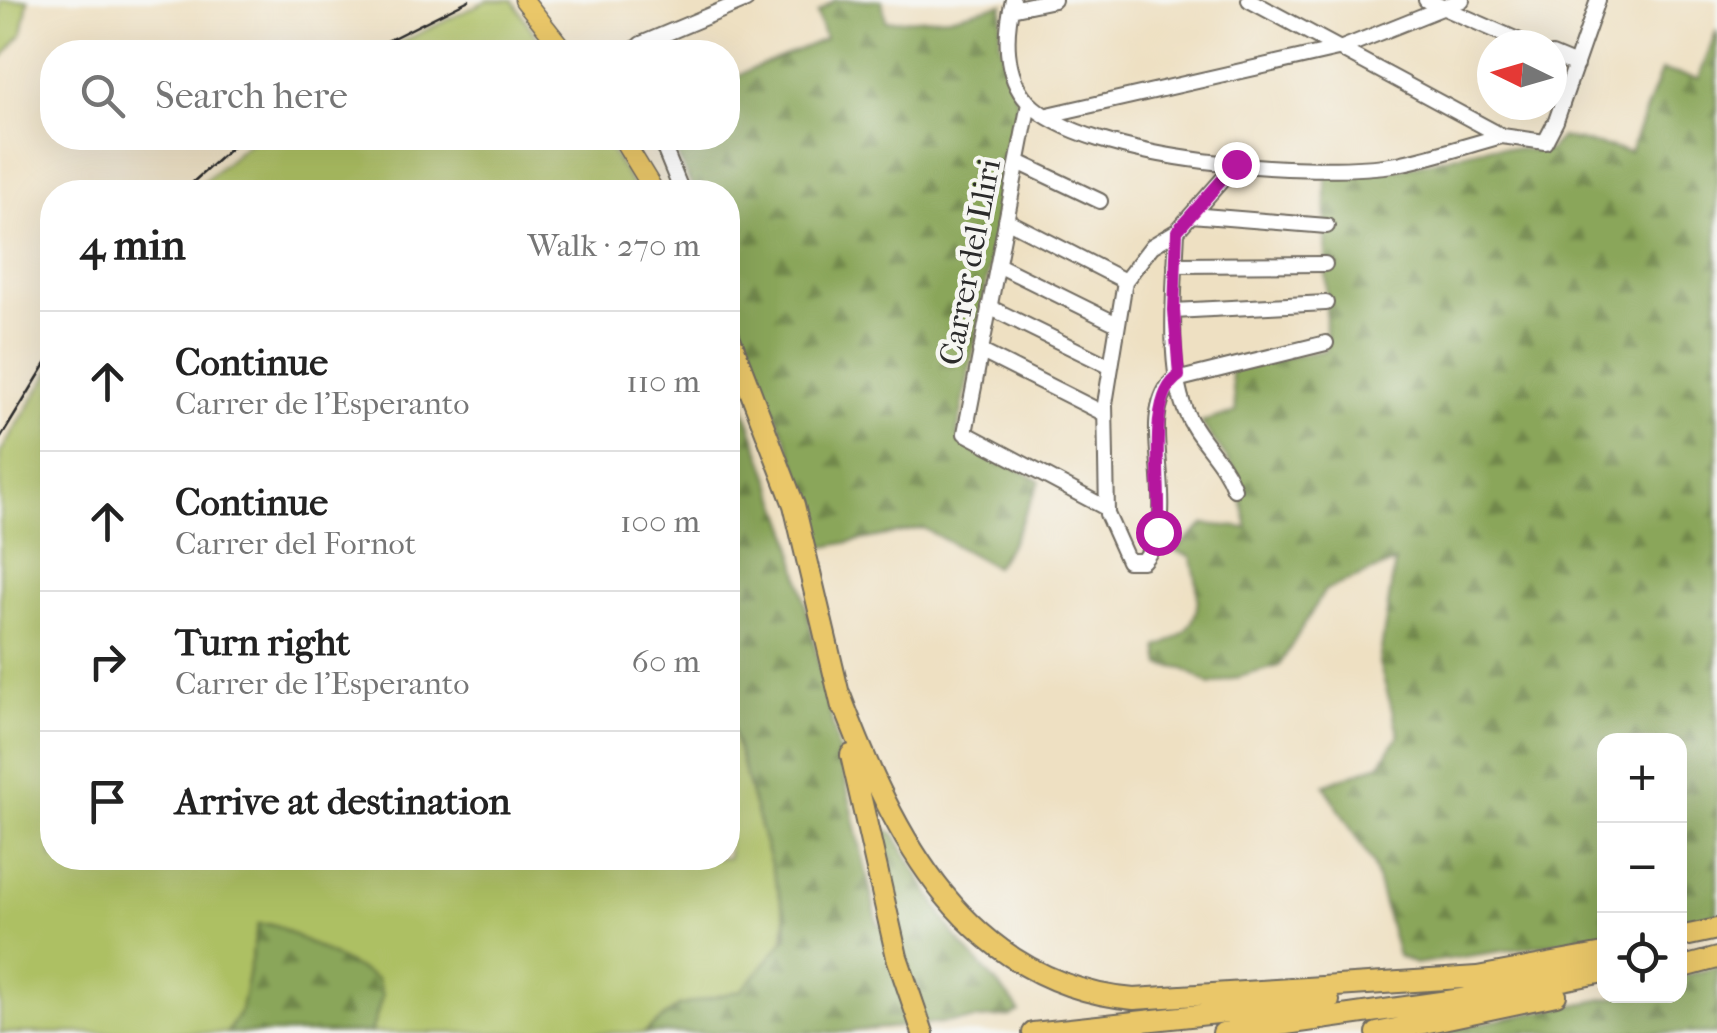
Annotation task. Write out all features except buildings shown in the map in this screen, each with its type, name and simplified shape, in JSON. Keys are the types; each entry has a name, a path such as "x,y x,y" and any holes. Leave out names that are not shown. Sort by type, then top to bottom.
{"highway":[{"path":"740,365 794,505 906,990 923,1033"},
{"path":"840,695 868,770 923,869 997,948 1049,979 1093,993 1134,999 1477,977"},
{"path":"1687,935 1717,929"},
{"path":"1687,954 1717,947"},
{"path":"1033,1033 1220,1015 1597,955"},
{"path":"1687,966 1717,958"},
{"path":"1223,1033 1468,998 1597,973"},
{"path":"1377,1033 1597,986"}],"main road":[{"path":"524,0 556,40"},
{"path":"629,150 648,180"}],"street":[{"path":"651,40 746,0"},
{"path":"1054,0 1012,4 1007,50 1029,102 1048,114 1109,142 1236,164 1336,168 1399,164 1502,136 1550,139 1598,0"},
{"path":"1249,0 1502,136"},
{"path":"1426,0 1494,30"},
{"path":"1048,114 1342,48 1462,0"},
{"path":"1567,61 1576,65"},
{"name":"Carrer del Lliri","path":"1029,102 965,433 1106,508"},
{"path":"665,150 677,180"},
{"path":"1018,162 1100,201"},
{"path":"1236,164 1177,231 1152,246 1125,282 1109,366 1106,508 1128,561 1143,560 1154,543 1161,508 1159,405 1167,386 1179,376 1326,343"},
{"path":"1191,215 1327,226"},
{"path":"1006,220 1125,282"},
{"path":"1177,231 1174,310 1179,376 1192,425 1219,458 1234,490"},
{"path":"998,264 1117,324"},
{"path":"1176,264 1324,264"},
{"path":"1174,310 1326,303"},
{"path":"989,307 1109,366"},
{"path":"980,351 1105,414"}],"green space":[{"path":"0,0 28,0 22,34 0,60"},
{"path":"488,0 512,0 539,40 406,40"},
{"path":"835,0 882,0 886,21 949,17 1003,4 1000,42 1020,111 957,435 1040,481 1012,542 995,567 923,528 824,547 787,440 740,332 740,180 689,180 675,150 740,150 740,74 825,39 817,13"},
{"path":"1717,30 1717,915 1687,921 1687,733 1597,733 1597,937 1415,964 1398,956 1373,864 1324,785 1380,764 1399,735 1379,663 1395,562 1325,590 1279,666 1210,685 1184,669 1161,665 1158,647 1185,631 1192,622 1198,598 1191,556 1174,551 1205,524 1248,528 1234,469 1201,422 1236,412 1230,368 1326,350 1326,175 1404,168 1490,147 1549,151 1561,137 1630,152 1661,71 1699,78"},
{"path":"241,150 611,150 629,180 205,180"},
{"path":"40,388 40,870 740,870 740,756 786,918 783,946 751,984 733,995 679,1006 644,1033 371,1033 382,996 377,979 275,925 258,924 241,1010 227,1033 0,1033 0,453"},
{"path":"740,396 789,531 878,924 888,929 882,839 886,829 894,834 954,935 1019,1012 1011,1016 835,1033 644,1033 679,1006 742,990 787,937 786,918 740,756"},
{"path":"258,924 275,925 377,979 382,996 371,1033 227,1033 241,1010"},
{"path":"1717,967 1717,1033 1431,1033 1597,1001 1687,1003 1687,975"}],"railway":[{"path":"389,40 469,0"},
{"path":"195,180 229,150"},
{"path":"0,439 40,374"}],"route":[{"path":"1158,532 1162,502 1159,405 1167,386 1179,376 1174,310 1177,231 1236,164"}]}
